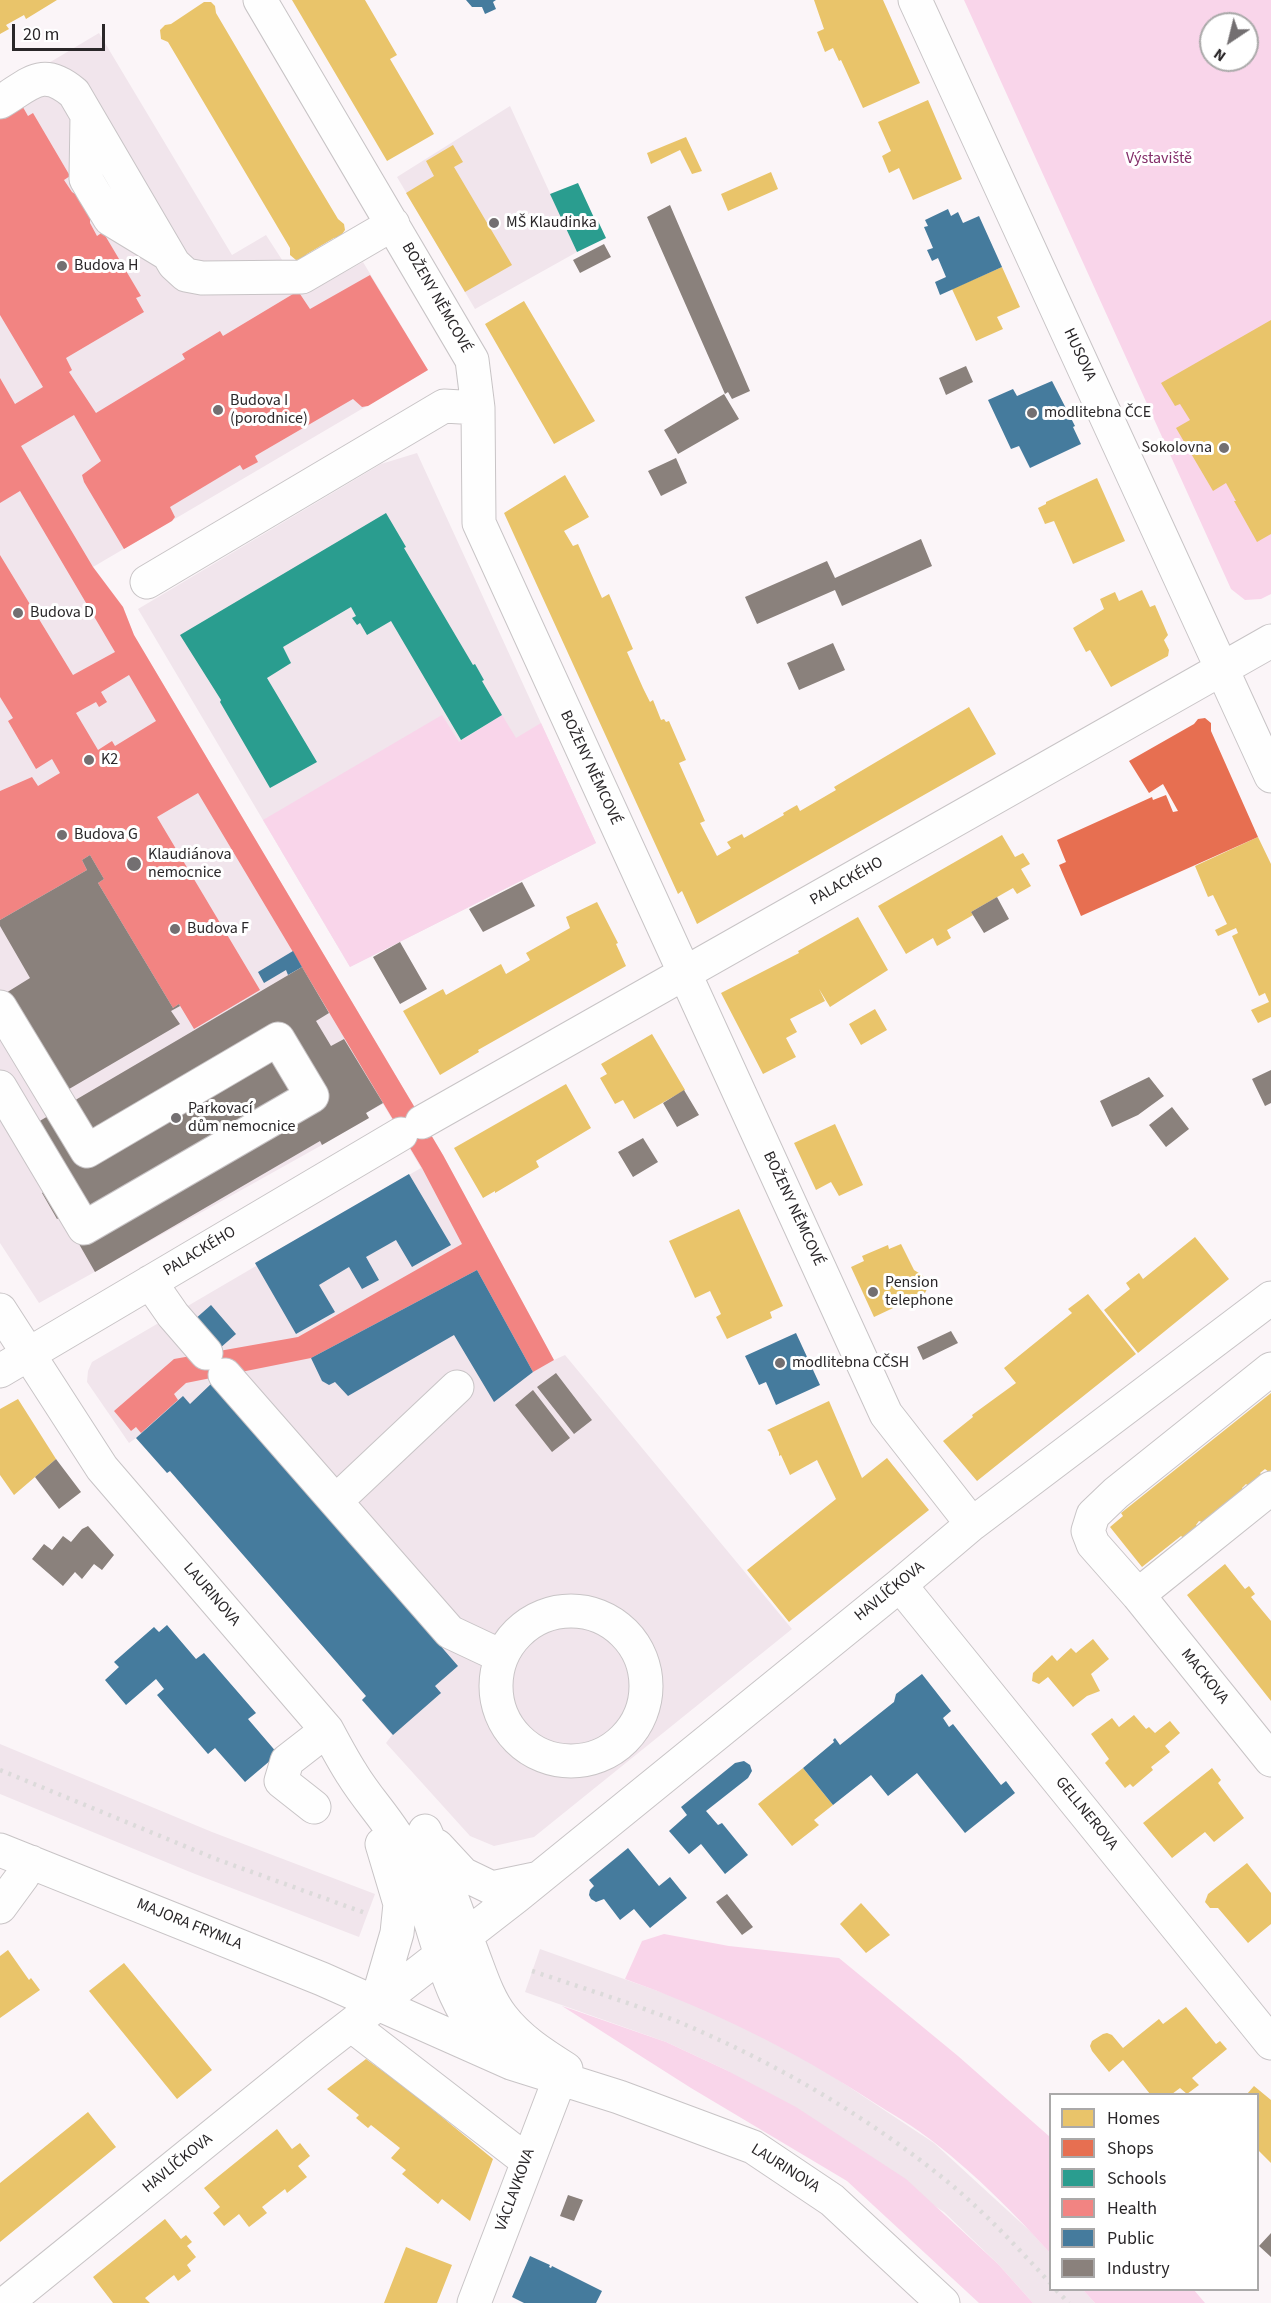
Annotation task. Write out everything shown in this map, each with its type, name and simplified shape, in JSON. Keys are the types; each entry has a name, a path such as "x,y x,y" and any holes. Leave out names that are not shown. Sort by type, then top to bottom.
{"street":[{"name":"BOŽENY NĚMCOVÉ","path":"260,0 472,360 478,408 479,523 886,1414 972,1524"},
{"name":"HUSOVA","path":"915,0 1271,776"},
{"path":"0,102 38,79 50,78 63,84 74,93 174,264 186,275 202,278 302,278 393,224"},
{"path":"87,116 86,179 93,191 110,219 168,254"},
{"path":"147,582 444,406 478,408"},
{"name":"PALACKÉHO","path":"0,1371 412,1128 1271,641"},
{"path":"0,1007 87,1151 278,1039 312,1096 84,1228 0,1087"},
{"path":"150,1282 172,1315 450,1632 501,1656"},
{"name":"HAVLÍČKOVA","path":"6,2303 376,2005 527,1887 972,1524 1271,1298"},
{"name":"LAURINOVA","path":"0,1310 102,1468 327,1730 352,1775 389,1824 454,1945"},
{"name":"MACKOVA","path":"1271,1369 1093,1515 1088,1531 1093,1544 1138,1595 1271,1760"},
{"path":"336,1502 457,1387"},
{"path":"1138,1595 1271,1488"},
{"name":"GELLNEROVA","path":"900,1585 1271,2043"},
{"path":"558,1611 582,1611 606,1619 626,1634 640,1655 646,1679 645,1704 634,1727 618,1746 596,1758 571,1762 547,1758 525,1746 507,1728 497,1705 495,1680 501,1656 514,1635 534,1620 558,1611"},
{"path":"314,1808 281,1781 287,1761 327,1730 385,1784 456,1867 492,1888 527,1887"},
{"path":"352,1775 379,1832 400,1904 397,1933 376,2005"},
{"path":"424,1831 443,1872 454,1945 449,1976 470,2023 484,2042 511,2063"},
{"name":"MAJORA FRYMLA","path":"0,1850 322,1979 376,2005 511,2063"},
{"path":"0,1907 31,1862"},
{"path":"486,1989 493,1938 502,1916 527,1887"},
{"path":"454,1945 486,1989 500,2015 515,2032 536,2051 603,2092"},
{"path":"351,2025 527,2161"},
{"name":"LAURINOVA","path":"511,2063 603,2092 753,2147 832,2200 943,2303"},
{"name":"VÁCLAVKOVA","path":"474,2303 560,2078"}],"shaded area":[{"name":"Klaudiánova nemocnice","path":"99,33 232,255 266,235 286,266 303,259 320,286 363,262 428,370 93,567 123,607 134,635 443,1155 554,1360 565,1355 792,1629 534,1837 494,1846 470,1836 386,1743 392,1735 362,1700 366,1696 170,1471 167,1473 136,1438 129,1443 87,1382 92,1362 256,1266 255,1263 421,1168 383,1104 366,1113 369,1118 39,1303 0,1243 0,92"},
{"name":"MŠ Klaudinka","path":"510,106 577,252 475,309 397,177"},
{"path":"417,453 596,843 350,967 138,609 381,464"},
{"path":"0,1744 212,1832 375,1894 359,1937 195,1874 0,1794"},
{"path":"540,1949 683,2000 747,2029 819,2067 934,2143 1031,2232 1049,2252 1049,2291 1084,2291 1095,2303 1033,2303 998,2264 944,2212 726,2070 666,2042 525,1992"}],"green space":[{"name":"Výstaviště","path":"964,0 1271,0 1271,594 1261,599 1245,600 1231,589"},
{"path":"442,715 459,742 502,715 516,738 541,723 596,843 350,967 263,820"},
{"path":"664,1934 729,1946 839,1958 958,2056 1049,2136 1049,2252 1009,2209 965,2168 903,2121 811,2064 751,2032 625,1979 642,1941"},
{"path":"562,2006 666,2042 796,2107 906,2179 998,2264 1033,2303 979,2303 847,2181 691,2088"},
{"path":"1084,2291 1195,2291 1205,2303 1095,2303"}],"building: Homes":[{"path":"0,0 57,0 26,19 24,15 6,25 9,29 0,34"},
{"path":"292,0 365,0 397,55 390,59 434,134 387,161"},
{"path":"814,0 883,0 920,83 863,108 833,48 825,52 817,32 824,29"},
{"path":"204,2 211,2 215,6 216,13 299,154 338,219 344,224 345,230 340,237 334,238 307,254 303,259 296,260 290,255 290,248 168,42 161,39 160,30 165,25 171,24"},
{"path":"928,100 962,179 913,200 899,168 889,173 882,156 891,151 878,122"},
{"path":"686,137 702,171 692,174 680,150 651,164 647,153"},
{"path":"453,145 463,162 454,167 512,265 465,292 406,193 434,176 426,161"},
{"path":"771,172 778,189 728,211 721,194"},
{"path":"1002,267 1020,307 997,317 1003,329 976,341 952,289"},
{"path":"524,301 595,421 554,444 485,324"},
{"path":"1271,320 1271,534 1257,542 1226,483 1213,491 1176,428 1190,420 1180,404 1175,406 1161,383"},
{"path":"565,475 589,517 564,531 573,546 578,544 602,598 609,594 633,649 627,652 643,688 650,702 653,700 661,720 669,721 686,760 679,763 705,821 700,823 717,856 731,848 727,842 742,834 744,838 797,805 800,811 836,790 834,787 969,707 996,754 697,924 682,891 678,894 504,513"},
{"path":"1097,478 1125,541 1073,564 1054,521 1045,524 1038,508"},
{"path":"1142,590 1150,607 1155,605 1168,635 1164,640 1169,650 1168,656 1111,687 1090,650 1086,652 1073,628 1104,609 1100,599 1115,592 1119,601"},
{"path":"1002,835 1015,857 1023,853 1030,864 1021,869 1031,886 1017,894 1013,888 971,912 973,915 947,930 951,938 937,946 933,938 906,954 878,906"},
{"path":"1258,837 1271,864 1271,1017 1258,1023 1251,1010 1269,1002 1265,993 1259,996 1232,936 1238,933 1236,928 1218,936 1215,930 1227,924 1213,895 1208,897 1195,866"},
{"path":"597,902 618,943 616,944 626,966 478,1050 479,1052 440,1075 403,1011 443,989 446,995 501,964 506,974 530,960 526,953 570,928 566,917"},
{"path":"858,917 888,970 830,1007 819,989 825,1001 790,1019 797,1032 786,1038 796,1057 763,1074 721,993 799,953 798,951"},
{"path":"875,1009 887,1030 861,1045 849,1024"},
{"path":"652,1034 685,1090 634,1119 623,1100 615,1104 600,1078 607,1074 601,1064"},
{"path":"566,1084 591,1128 536,1161 539,1167 483,1198 454,1148"},
{"path":"835,1124 863,1185 839,1196 831,1182 816,1190 794,1143"},
{"path":"739,1209 783,1306 770,1312 772,1318 727,1339 716,1317 721,1314 710,1291 695,1298 669,1241"},
{"path":"1195,1237 1229,1279 1138,1353 1104,1310 1130,1289 1126,1283 1139,1273 1143,1279"},
{"path":"901,1244 914,1270 926,1279 927,1289 925,1293 874,1317 851,1267 864,1261 862,1256 888,1245 889,1249"},
{"path":"1088,1294 1136,1354 977,1481 943,1441 973,1417 972,1415 1016,1383 1004,1368 1072,1313 1068,1309"},
{"path":"1271,1393 1271,1470 1269,1472 1265,1469 1260,1473 1265,1478 1251,1488 1246,1484 1242,1488 1244,1493 1205,1523 1199,1521 1196,1525 1200,1529 1187,1540 1181,1536 1142,1567 1110,1527 1123,1516 1121,1513"},
{"path":"18,1399 56,1459 14,1495 0,1475 0,1409"},
{"path":"829,1401 862,1478 887,1458 929,1510 789,1622 747,1570 836,1499 817,1460 790,1475 767,1430"},
{"path":"1225,1564 1245,1589 1249,1586 1255,1594 1251,1597 1271,1621 1271,1701 1187,1595"},
{"path":"1093,1639 1109,1659 1091,1674 1100,1691 1087,1696 1073,1707 1048,1677 1039,1684 1032,1681 1033,1673 1052,1655 1057,1661 1071,1648 1076,1653"},
{"path":"1134,1715 1146,1729 1149,1727 1155,1733 1170,1721 1180,1733 1165,1746 1170,1752 1151,1767 1153,1770 1133,1787 1130,1784 1125,1788 1105,1763 1109,1759 1091,1734 1112,1718 1119,1727"},
{"path":"803,1768 833,1805 814,1820 819,1825 792,1846 758,1804"},
{"path":"1212,1768 1221,1780 1218,1783 1244,1818 1214,1842 1205,1832 1172,1858 1143,1823"},
{"path":"1247,1863 1271,1893 1271,1924 1248,1943 1218,1908 1210,1908 1205,1902 1208,1894"},
{"path":"861,1903 890,1935 866,1953 840,1924"},
{"path":"8,1950 29,1980 31,1978 40,1990 0,2018 0,1956"},
{"path":"124,1963 212,2070 177,2099 89,1991"},
{"path":"1186,2007 1216,2044 1220,2041 1227,2049 1192,2078 1199,2085 1188,2093 1180,2088 1173,2093 1149,2093 1123,2060 1109,2072 1090,2046 1092,2041 1107,2033 1112,2035 1123,2048 1159,2019 1163,2024"},
{"path":"366,2059 409,2090 493,2159 470,2221 442,2199 438,2204 402,2174 406,2170 391,2158 400,2148 371,2125 368,2128 356,2118 359,2115 327,2089"},
{"path":"1254,2086 1271,2100 1271,2163 1259,2151 1259,2093 1248,2093"},
{"path":"88,2112 116,2147 0,2242 0,2183"},
{"path":"277,2129 292,2149 300,2143 310,2156 298,2166 307,2177 287,2193 285,2189 262,2207 267,2213 249,2227 239,2214 224,2226 213,2213 220,2207 204,2188"},
{"path":"165,2219 181,2239 186,2235 192,2242 187,2246 196,2257 187,2265 191,2271 178,2281 174,2275 145,2298 150,2303 113,2303 93,2277"},
{"path":"406,2247 452,2265 437,2303 384,2303"}],"building: Shops":[{"path":"1205,718 1211,723 1211,731 1258,837 1081,916 1059,865 1066,862 1057,840 1152,797 1153,800 1166,795 1173,812 1178,811 1163,784 1149,793 1129,761 1194,724 1198,719"}],"building: Schools":[{"path":"578,183 606,238 577,252 550,194"},
{"path":"386,513 406,547 404,548 473,665 475,664 502,715 461,740 391,621 367,635 360,623 357,625 352,618 356,616 351,607 283,647 291,663 267,678 317,762 270,788 220,702 221,700 180,635"}],"building: Health":[{"path":"20,102 28,116 33,113 70,176 64,180 72,192 81,198 97,236 103,232 141,296 136,298 144,312 66,358 72,370 69,372 96,413 185,359 182,354 220,331 223,336 298,291 310,309 370,275 428,370 368,406 362,407 353,399 255,456 258,462 243,470 240,465 170,507 175,517 172,521 124,549 84,482 82,475 101,461 74,415 21,446 93,567 123,607 134,635 443,1155 554,1360 533,1372 477,1270 311,1358 186,1383 174,1394 178,1400 141,1433 136,1427 131,1431 114,1411 174,1359 298,1337 462,1244 422,1168 198,793 157,817 260,990 194,1029 179,1004 173,1008 98,883 104,879 90,855 82,860 87,870 0,920 0,791 32,777 38,786 60,773 52,759 36,769 8,721 13,718 0,697 0,555 73,675 115,652 20,491 0,503 0,378 15,404 43,387 0,315 0,113","holes":["129,675 156,721 115,746 112,741 98,750 76,713 96,702 99,707 107,702 101,692"]}],"building: Public":[{"path":"466,0 496,0 493,2 496,9 485,14 482,7 472,7"},
{"path":"948,209 951,216 958,212 963,223 979,216 1002,267 940,295 935,282 946,277 938,258 932,261 927,250 933,248 924,227 928,226 925,220"},
{"name":"modlitebna ČCE","path":"1052,381 1075,426 1073,427 1081,444 1030,468 1019,446 1011,449 988,400 1013,389 1017,396"},
{"path":"293,951 302,967 288,975 286,970 264,983 258,972"},
{"path":"409,1174 451,1245 412,1267 396,1240 366,1257 379,1280 362,1289 349,1267 319,1285 335,1312 296,1334 255,1263"},
{"path":"477,1270 533,1372 494,1402 454,1335 348,1396 335,1382 329,1385 322,1381 311,1358"},
{"path":"211,1305 236,1334 219,1349 194,1320"},
{"name":"modlitebna CČSH","path":"796,1333 820,1385 776,1405 766,1382 759,1385 745,1356"},
{"path":"212,1383 458,1666 435,1686 441,1693 393,1735 362,1700 366,1696 170,1471 167,1473 136,1438 183,1396 190,1404"},
{"path":"167,1625 196,1659 204,1653 256,1713 248,1719 278,1754 245,1782 215,1748 208,1754 157,1695 164,1689 156,1679 126,1705 105,1680 119,1667 114,1662 154,1627 159,1632"},
{"path":"922,1674 951,1711 943,1718 949,1727 953,1724 1001,1785 1006,1781 1015,1793 965,1833 917,1773 888,1796 871,1775 833,1805 803,1768 834,1742 835,1738 840,1745 894,1702 896,1694"},
{"path":"744,1761 750,1765 752,1771 748,1778 706,1811 718,1825 722,1823 748,1855 725,1874 701,1844 689,1854 669,1831 687,1815 681,1807 735,1763"},
{"path":"628,1848 659,1886 670,1877 687,1898 650,1928 634,1909 620,1920 604,1899 596,1902 589,1895 594,1886 589,1880"},
{"path":"530,2256 602,2291 596,2303 524,2303 512,2297"}],"building: Industry":[{"path":"670,205 750,391 732,399 728,392 725,394 647,217"},
{"path":"604,244 611,257 580,273 573,260"},
{"path":"966,366 973,382 946,395 939,378"},
{"path":"724,394 739,419 678,454 664,430"},
{"path":"676,458 687,483 661,496 648,471"},
{"path":"921,539 932,566 842,606 835,590 757,624 745,597 827,561 835,578"},
{"path":"833,643 845,670 799,690 787,663"},
{"path":"90,855 104,879 98,883 173,1008 179,1004 180,1006 171,1011 180,1024 64,1092 1,996 30,978 0,926 0,920 87,870 82,860"},
{"path":"522,882 535,906 483,932 469,909"},
{"path":"997,897 1009,919 984,933 971,912"},
{"path":"400,942 427,989 400,1004 373,957"},
{"name":"Parkovací dům nemocnice","path":"302,967 329,1013 316,1021 331,1046 344,1039 383,1103 366,1113 369,1118 322,1145 320,1141 95,1272 63,1216 57,1219 42,1193 47,1189 26,1129"},
{"path":"1271,1070 1271,1103 1265,1106 1252,1079"},
{"path":"1149,1077 1164,1096 1138,1115 1112,1127 1100,1101"},
{"path":"684,1090 699,1115 677,1127 663,1103"},
{"path":"1172,1107 1189,1129 1166,1147 1149,1125"},
{"path":"643,1138 658,1162 633,1177 618,1152"},
{"path":"951,1331 958,1343 923,1360 917,1347"},
{"path":"556,1373 592,1420 574,1434 537,1387"},
{"path":"533,1390 570,1438 552,1452 515,1405"},
{"path":"56,1459 81,1492 59,1509 35,1477"},
{"path":"88,1526 114,1555 102,1570 94,1564 82,1579 75,1572 63,1586 32,1559 44,1544 52,1550 63,1536 71,1542 82,1529"},
{"path":"727,1894 753,1927 742,1935 716,1902"},
{"path":"568,2195 583,2200 574,2221 560,2216"},
{"path":"1271,2233 1271,2257 1259,2246"}],"railway":[{"path":"0,1770 216,1859 368,1914"},
{"path":"532,1971 674,2020 748,2054 820,2093 889,2138 954,2187 980,2210 1049,2282"},
{"path":"1057,2291 1069,2303"}],"place":[{"name":"MŠ Klaudinka","path":"494,223"},
{"name":"Budova H","path":"62,266"},
{"name":"Budova I (porodnice)","path":"218,410"},
{"name":"modlitebna ČCE","path":"1032,413"},
{"name":"Sokolovna","path":"1224,448"},
{"name":"Budova D","path":"18,613"},
{"name":"K2","path":"89,760"},
{"name":"Budova G","path":"62,835"},
{"name":"Klaudiánova nemocnice","path":"134,864"},
{"name":"Budova F","path":"175,929"},
{"name":"Parkovací dům nemocnice","path":"176,1118"},
{"name":"Pension telephone","path":"873,1292"},
{"name":"modlitebna CČSH","path":"780,1363"}]}
